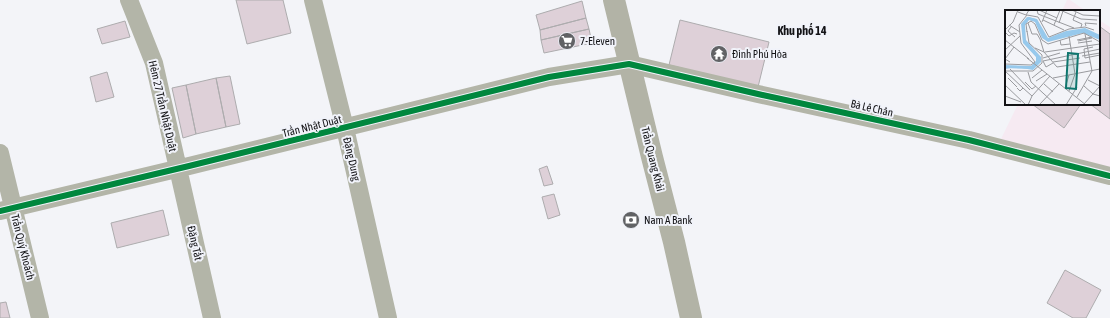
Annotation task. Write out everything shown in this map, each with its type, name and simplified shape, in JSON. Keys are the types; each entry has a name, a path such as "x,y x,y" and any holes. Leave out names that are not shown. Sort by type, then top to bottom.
{"street":[{"name":"Hẻm 27 Trần Nhật Duật","path":"128,0 154,63 177,169"},
{"name":"Đặng Dung","path":"313,0 345,128 388,318"},
{"name":"Trần Quang Khải","path":"614,0 674,242 691,318"},
{"name":"Trần Nhật Duật","path":"7,209 550,78 629,64"},
{"name":"Bà Lê Chân","path":"629,64 969,140 1110,176"},
{"name":"Trần Quý Khoách","path":"0,152 7,209 40,318"},
{"name":"Ðặng Tất","path":"177,169 212,318"}],"shaded area":[{"path":"1067,0 1070,0 1085,10 1062,10"},
{"path":"1100,21 1110,27 1110,167 1001,139 1018,105 1100,105"}],"building":[{"path":"236,0 283,0 291,33 247,44"},
{"path":"582,1 586,18 540,30 536,15"},
{"path":"586,18 589,29 541,40 540,30"},
{"name":"Đình Phú Hòa","path":"680,20 769,42 758,87 669,65"},
{"path":"125,21 130,37 102,44 97,29"},
{"path":"1100,27 1110,34 1110,119 1091,105 1100,105"},
{"name":"7-Eleven","path":"589,29 592,43 544,53 541,40"},
{"path":"107,72 114,97 96,102 90,77"},
{"path":"230,76 240,124 226,127 216,78"},
{"path":"216,78 226,127 196,134 186,85"},
{"path":"186,85 196,134 183,138 172,88"},
{"path":"1033,105 1080,105 1064,128"},
{"path":"547,166 553,184 544,186 539,169"},
{"path":"554,194 560,215 548,219 542,197"},
{"path":"163,210 169,235 117,248 111,223"},
{"path":"1065,270 1101,290 1086,318 1073,318 1047,303"},
{"path":"6,302 10,318 0,318 0,303"}],"cycle path":[{"path":"0,211 549,77 629,64 969,140 1110,176"}],"place":[{"name":"7-Eleven","path":"567,41"},
{"name":"Đình Phú Hòa","path":"719,54"},
{"name":"Nam A Bank","path":"631,220"}],"district":[{"name":"Khu phố 14","path":"802,31"}]}
